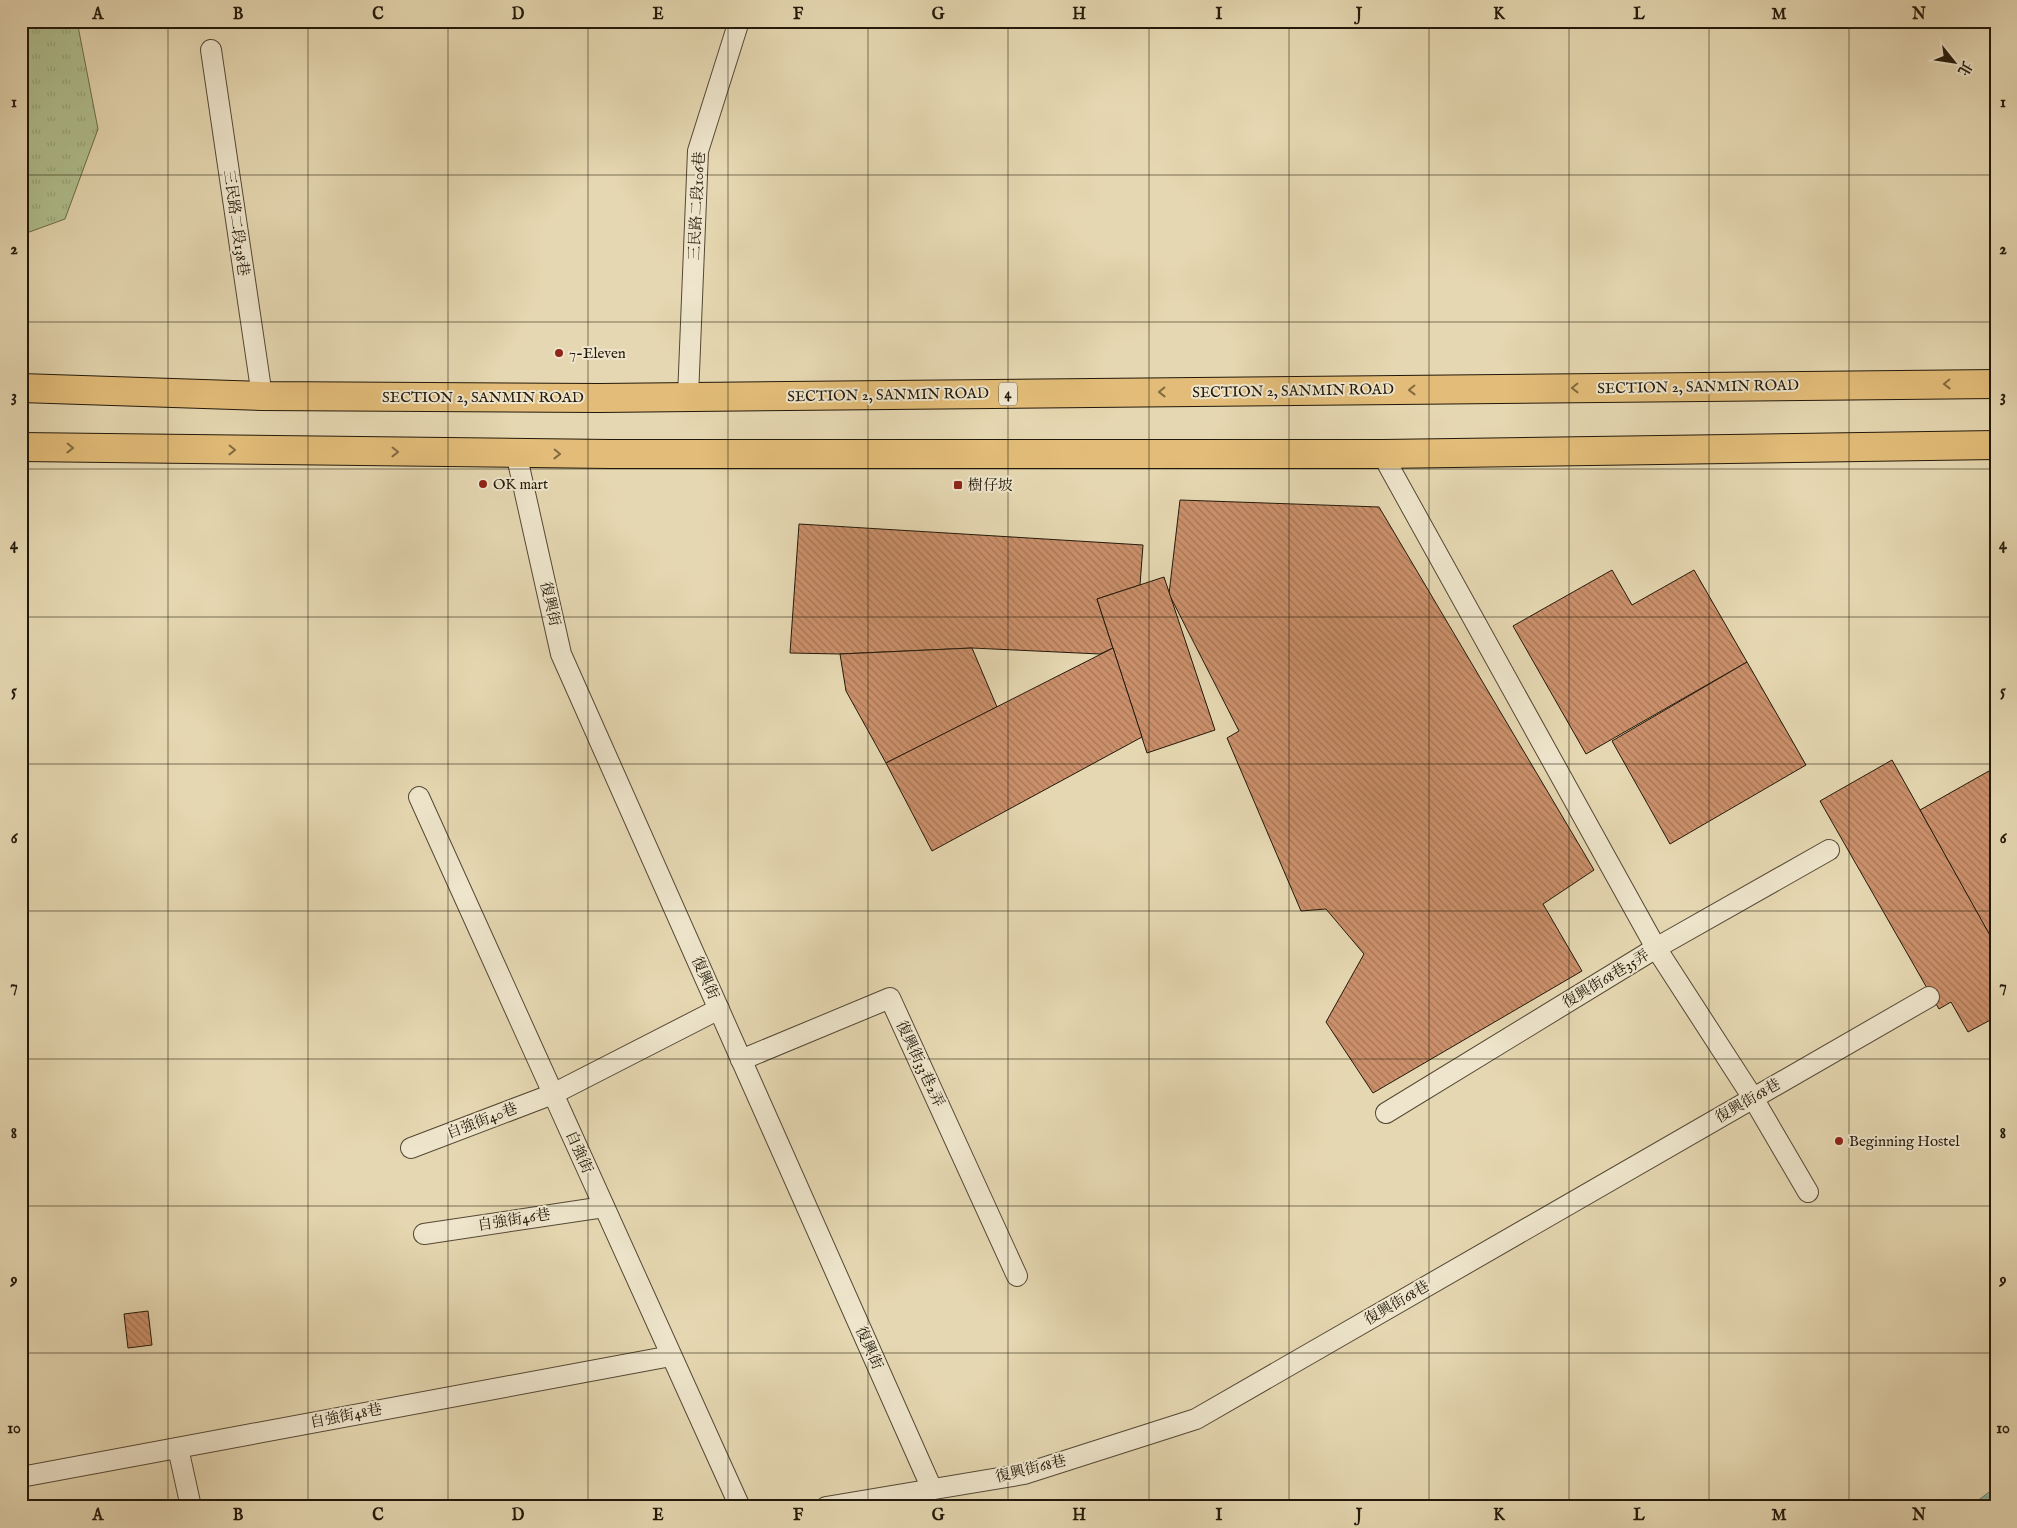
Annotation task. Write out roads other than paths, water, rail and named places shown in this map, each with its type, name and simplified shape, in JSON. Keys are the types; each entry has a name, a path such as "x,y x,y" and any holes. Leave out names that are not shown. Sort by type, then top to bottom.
{"main road":[{"name":"SECTION 2, SANMIN ROAD","path":"21,388 262,396 688,397 1996,384"},
{"path":"21,447 516,453 1382,454 1996,444"}],"lane":[{"name":"三民路二段106巷","path":"688,397 698,151 739,21"},
{"name":"三民路二段138巷","path":"211,50 262,396"},
{"name":"復興街","path":"516,453 561,654 932,1489"},
{"path":"1382,454 1656,948 1753,1098 1808,1192"},
{"name":"自強街","path":"419,797 740,1507"},
{"name":"復興街68巷35弄","path":"1386,1113 1656,948 1829,850"},
{"name":"復興街68巷","path":"826,1507 1024,1474 1196,1419 1929,997"},
{"name":"復興街33巷2弄","path":"741,1060 890,998 1017,1276"},
{"name":"自強街40巷","path":"412,1148 553,1094 719,1009"},
{"name":"自強街46巷","path":"424,1234 604,1207"},
{"name":"自強街48巷","path":"21,1477 671,1356"},
{"path":"178,1448 191,1507"}],"place":[{"name":"7-Eleven","path":"559,353"},
{"name":"OK mart","path":"483,484"},
{"name":"樹仔坡","path":"958,485"},
{"name":"Beginning Hostel","path":"1839,1141"}]}
